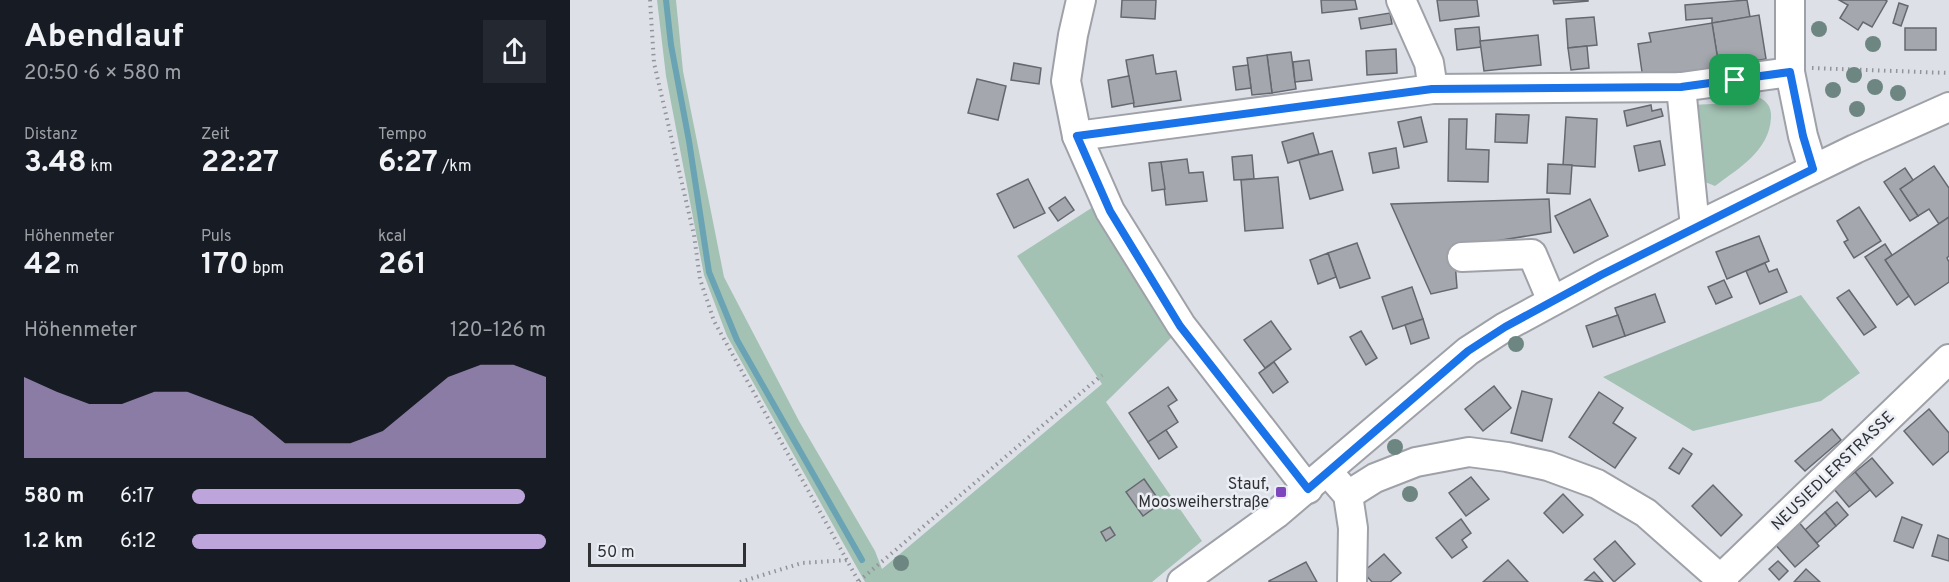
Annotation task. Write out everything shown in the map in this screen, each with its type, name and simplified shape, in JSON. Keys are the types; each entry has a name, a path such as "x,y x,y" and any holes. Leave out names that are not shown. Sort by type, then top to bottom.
{"street":[{"path":"1081,0 1066,81 1077,136 1110,211 1180,326 1318,480 1348,495"},
{"path":"1401,0 1429,63 1432,89"},
{"path":"1790,0 1790,72 1803,136 1813,169"},
{"path":"1077,136 1432,89 1681,87 1790,72"},
{"path":"1681,87 1695,227"},
{"path":"1182,582 1318,480 1468,351 1505,327 1695,227 1949,106"},
{"path":"1462,257 1532,254 1552,301"},
{"name":"NEUSIEDLERSTRASSE","path":"1720,581 1949,359"},
{"path":"1348,495 1374,478 1416,462 1469,452 1508,457 1548,466 1597,484 1646,513 1720,581"},
{"path":"1348,495 1353,528 1352,582"}],"path":[{"path":"650,0 654,63 694,235 700,279 714,321 859,582 1102,375"},
{"path":"1790,72 1809,68 1949,73"},
{"path":"740,582 802,563 848,560"}],"green space":[{"path":"657,0 676,0 683,71 724,277 799,421 875,551 882,569 1102,384 1017,256 1093,207 1174,335 1106,402 1202,541 1152,582 865,582 727,336 704,275 666,76"},
{"path":"1753,95 1761,98 1770,109 1771,118 1765,140 1751,158 1715,186 1700,180 1691,105 1753,102"},
{"path":"1801,295 1860,373 1821,401 1693,431 1603,377"}],"building":[{"path":"1122,0 1156,0 1155,19 1121,17"},
{"path":"1321,0 1355,0 1357,9 1322,13"},
{"path":"1437,0 1477,0 1479,16 1440,21"},
{"path":"1553,0 1588,0 1588,1 1554,4"},
{"path":"1747,0 1750,17 1712,23 1712,18 1686,20 1685,5"},
{"path":"1839,0 1887,1 1872,27 1863,22 1858,30 1840,18 1848,5"},
{"path":"1899,3 1908,6 1901,26 1893,23"},
{"path":"1390,13 1392,24 1361,29 1359,18"},
{"path":"1759,15 1766,59 1719,67 1712,23"},
{"path":"1594,17 1597,45 1568,48 1566,19"},
{"path":"1712,23 1719,67 1643,79 1638,44 1651,42 1649,33"},
{"path":"1479,27 1481,47 1457,50 1455,29"},
{"path":"1905,28 1936,28 1936,50 1905,50"},
{"path":"1538,35 1541,65 1484,71 1480,41"},
{"path":"1587,46 1589,68 1571,70 1568,48"},
{"path":"1396,49 1397,73 1367,75 1366,51"},
{"path":"1291,52 1296,89 1272,93 1267,55"},
{"path":"1153,55 1156,74 1176,71 1181,100 1134,107 1126,60"},
{"path":"1267,55 1272,93 1252,95 1247,58"},
{"path":"1309,60 1312,80 1295,82 1293,62"},
{"path":"1014,63 1041,68 1039,84 1011,80"},
{"path":"1248,65 1251,88 1236,90 1233,67"},
{"path":"1129,76 1134,103 1112,107 1108,80"},
{"path":"977,79 1006,86 998,120 968,113"},
{"path":"1651,105 1652,111 1661,109 1663,116 1627,126 1624,111"},
{"path":"1496,114 1529,115 1527,143 1495,142"},
{"path":"1421,117 1427,142 1404,147 1398,122"},
{"path":"1566,117 1597,119 1595,167 1563,165"},
{"path":"1449,119 1467,119 1466,149 1489,150 1488,182 1448,181"},
{"path":"1313,133 1319,154 1288,163 1282,142"},
{"path":"1660,141 1665,165 1639,171 1634,146"},
{"path":"1396,148 1399,168 1373,173 1369,153"},
{"path":"1332,151 1343,190 1310,199 1299,160"},
{"path":"1252,155 1254,179 1234,180 1232,157"},
{"path":"1187,159 1189,173 1203,172 1207,201 1166,205 1161,162"},
{"path":"1161,162 1165,189 1152,191 1149,163"},
{"path":"1548,164 1572,165 1570,194 1547,193"},
{"path":"1934,166 1949,188 1949,217 1939,224 1929,209 1918,216 1900,189"},
{"path":"1905,168 1913,180 1900,189 1918,216 1910,221 1884,182"},
{"path":"1278,177 1283,228 1245,231 1241,180"},
{"path":"1028,179 1045,213 1014,228 997,194"},
{"path":"1065,197 1074,210 1058,221 1049,208"},
{"path":"1549,199 1551,232 1454,248 1457,288 1431,294 1391,204"},
{"path":"1590,199 1608,236 1574,253 1555,216"},
{"path":"1859,207 1881,241 1854,258 1844,242 1848,240 1837,221"},
{"path":"1949,217 1949,256 1947,258 1949,282 1915,305 1885,260"},
{"path":"1759,236 1769,261 1727,279 1716,252"},
{"path":"1357,243 1370,278 1340,288 1328,253"},
{"path":"1885,244 1892,255 1885,260 1909,296 1897,305 1865,257"},
{"path":"1328,253 1336,277 1318,284 1310,260"},
{"path":"1765,263 1769,272 1777,269 1787,292 1760,304 1746,271"},
{"path":"1724,280 1732,297 1716,304 1708,287"},
{"path":"1412,287 1423,319 1393,329 1382,297"},
{"path":"1849,290 1876,327 1864,335 1837,298"},
{"path":"1655,294 1665,322 1625,336 1615,308"},
{"path":"1618,315 1625,336 1593,347 1586,326"},
{"path":"1423,319 1429,338 1411,344 1405,325"},
{"path":"1271,321 1291,349 1265,368 1244,340"},
{"path":"1361,331 1377,358 1366,365 1350,337"},
{"path":"1274,362 1288,382 1273,393 1259,373"},
{"path":"1494,386 1511,408 1483,431 1465,409"},
{"path":"1168,387 1177,400 1168,406 1178,422 1148,442 1129,413"},
{"path":"1522,391 1552,399 1542,441 1511,433"},
{"path":"1599,392 1623,408 1613,423 1636,438 1615,468 1569,437"},
{"path":"1929,409 1949,433 1949,451 1933,465 1904,431"},
{"path":"1832,429 1841,440 1805,471 1795,461"},
{"path":"1166,430 1177,447 1159,459 1148,442"},
{"path":"1683,448 1692,454 1679,474 1669,468"},
{"path":"1872,458 1893,483 1876,497 1855,472"},
{"path":"1855,472 1870,490 1849,507 1834,489"},
{"path":"1471,477 1489,499 1466,516 1449,493"},
{"path":"1144,479 1161,503 1143,516 1126,492"},
{"path":"1713,485 1742,515 1721,536 1692,506"},
{"path":"1563,494 1583,515 1563,533 1544,513"},
{"path":"1837,502 1848,515 1836,526 1825,512"},
{"path":"1825,512 1836,526 1817,543 1805,530"},
{"path":"1902,517 1922,525 1913,548 1894,541"},
{"path":"1461,519 1471,533 1462,540 1467,547 1452,558 1436,538"},
{"path":"1797,520 1819,546 1795,567 1773,542"},
{"path":"1110,527 1115,535 1106,541 1101,532"},
{"path":"1938,535 1949,539 1949,561 1932,556"},
{"path":"1615,541 1635,564 1614,582 1594,559"},
{"path":"1384,554 1401,573 1390,582 1372,582 1363,572"},
{"path":"1508,560 1528,582 1483,582"},
{"path":"1778,561 1788,571 1779,580 1769,569"},
{"path":"1306,562 1317,582 1269,582 1269,581"},
{"path":"1806,569 1820,582 1794,582"},
{"path":"1594,572 1603,582 1585,580"}],"waterway":[{"path":"666,0 671,45 689,141 709,272 737,340 862,560"}],"place":[{"name":"Stauf, Moosweiherstraße","path":"1281,492"}],"route":[{"path":"1790,72 1803,136 1813,169 1601,275 1505,327 1468,351 1308,489 1180,326 1110,211 1077,136 1432,89 1681,87 1735,80 1790,72"}]}
